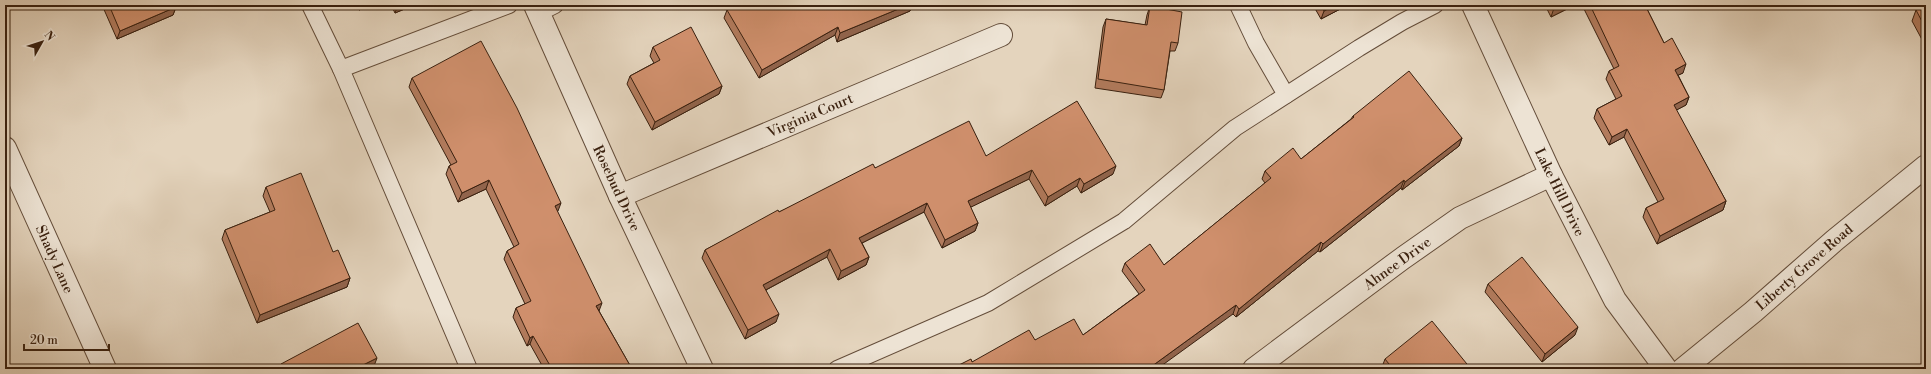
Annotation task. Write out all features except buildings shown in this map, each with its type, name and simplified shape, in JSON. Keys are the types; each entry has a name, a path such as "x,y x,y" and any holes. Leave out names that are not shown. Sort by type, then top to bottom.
{"street":[{"name":"Lake Hill Drive","path":"1473,5 1551,175 1615,300 1666,369"},
{"name":"Rosebud Drive","path":"543,8 620,196 702,369"},
{"name":"Virginia Court","path":"620,196 1001,35"},
{"name":"Shady Lane","path":"5,148 105,369"},
{"name":"Liberty Grove Road","path":"1683,369 1753,312 1835,240 1926,166"},
{"name":"Ahnee Drive","path":"1254,369 1403,258 1460,218 1551,175"}],"lane":[{"path":"310,5 341,69 469,369"},
{"path":"341,69 509,5"},
{"path":"1238,5 1256,43 1286,95"},
{"path":"838,369 988,303 1124,221 1235,128 1402,22 1435,5"}]}
